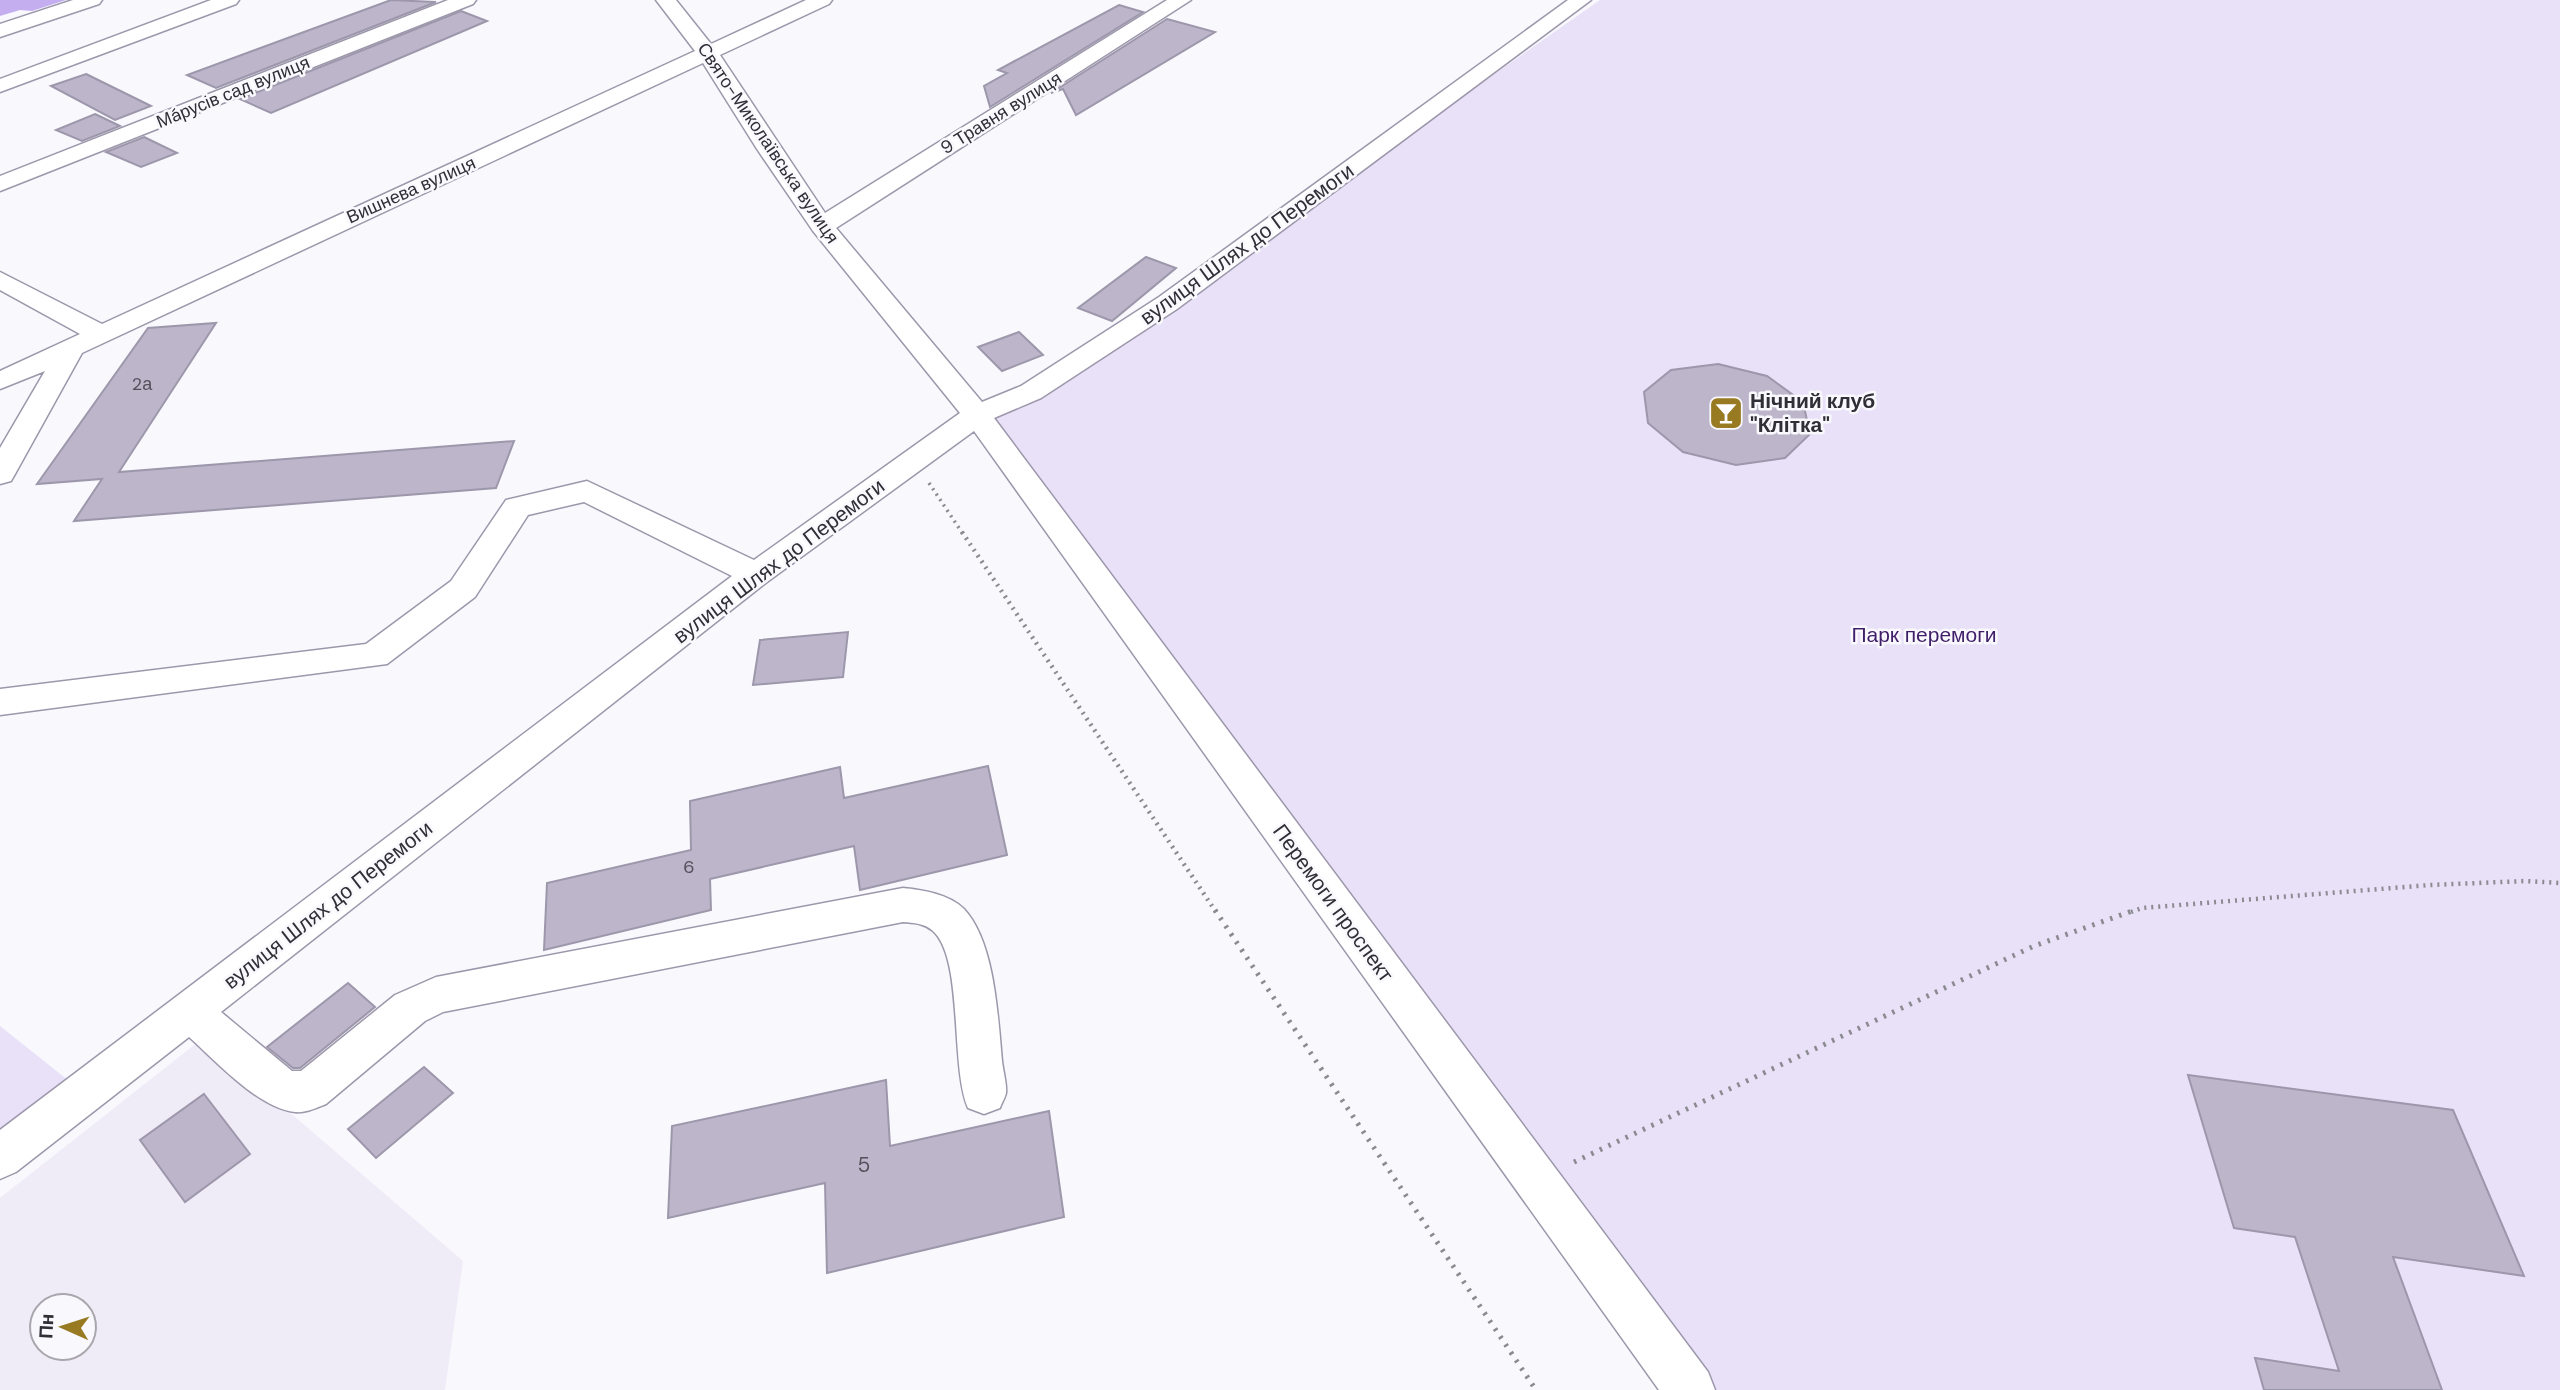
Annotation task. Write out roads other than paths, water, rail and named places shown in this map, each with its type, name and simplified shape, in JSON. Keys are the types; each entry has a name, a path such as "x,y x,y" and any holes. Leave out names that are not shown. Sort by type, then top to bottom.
{"street":[{"path":"0,31 92,0"},
{"path":"0,86 229,0"},
{"name":"Мáрусів сад вулиця","path":"0,184 466,0"},
{"name":"Свято-Миколаївська вулиця","path":"666,0 709,55 768,149 821,226 977,415"},
{"name":"Вишнева вулиця","path":"0,381 709,55 822,0"},
{"name":"9 Травня вулиця","path":"821,226 1181,0"},
{"name":"вулиця Шлях до Перемоги","path":"0,1157 757,574 977,415 1031,392 1168,303 1581,0"},
{"path":"0,280 101,334"},
{"path":"0,474 72,347"},
{"name":"Перемоги проспект","path":"977,415 1690,1390"},
{"path":"0,702 375,655 463,589 517,507 587,491 757,574"},
{"path":"190,1011 280,1088 296,1093 311,1090 410,1008 436,995 559,968 902,905 926,907 951,922 965,946 984,1094"}],"place":[{"name":"Нічний клуб \"Клітка\"","path":"1726,413"}],"park label":[{"name":"Парк перемоги","path":"1924,635"}]}
